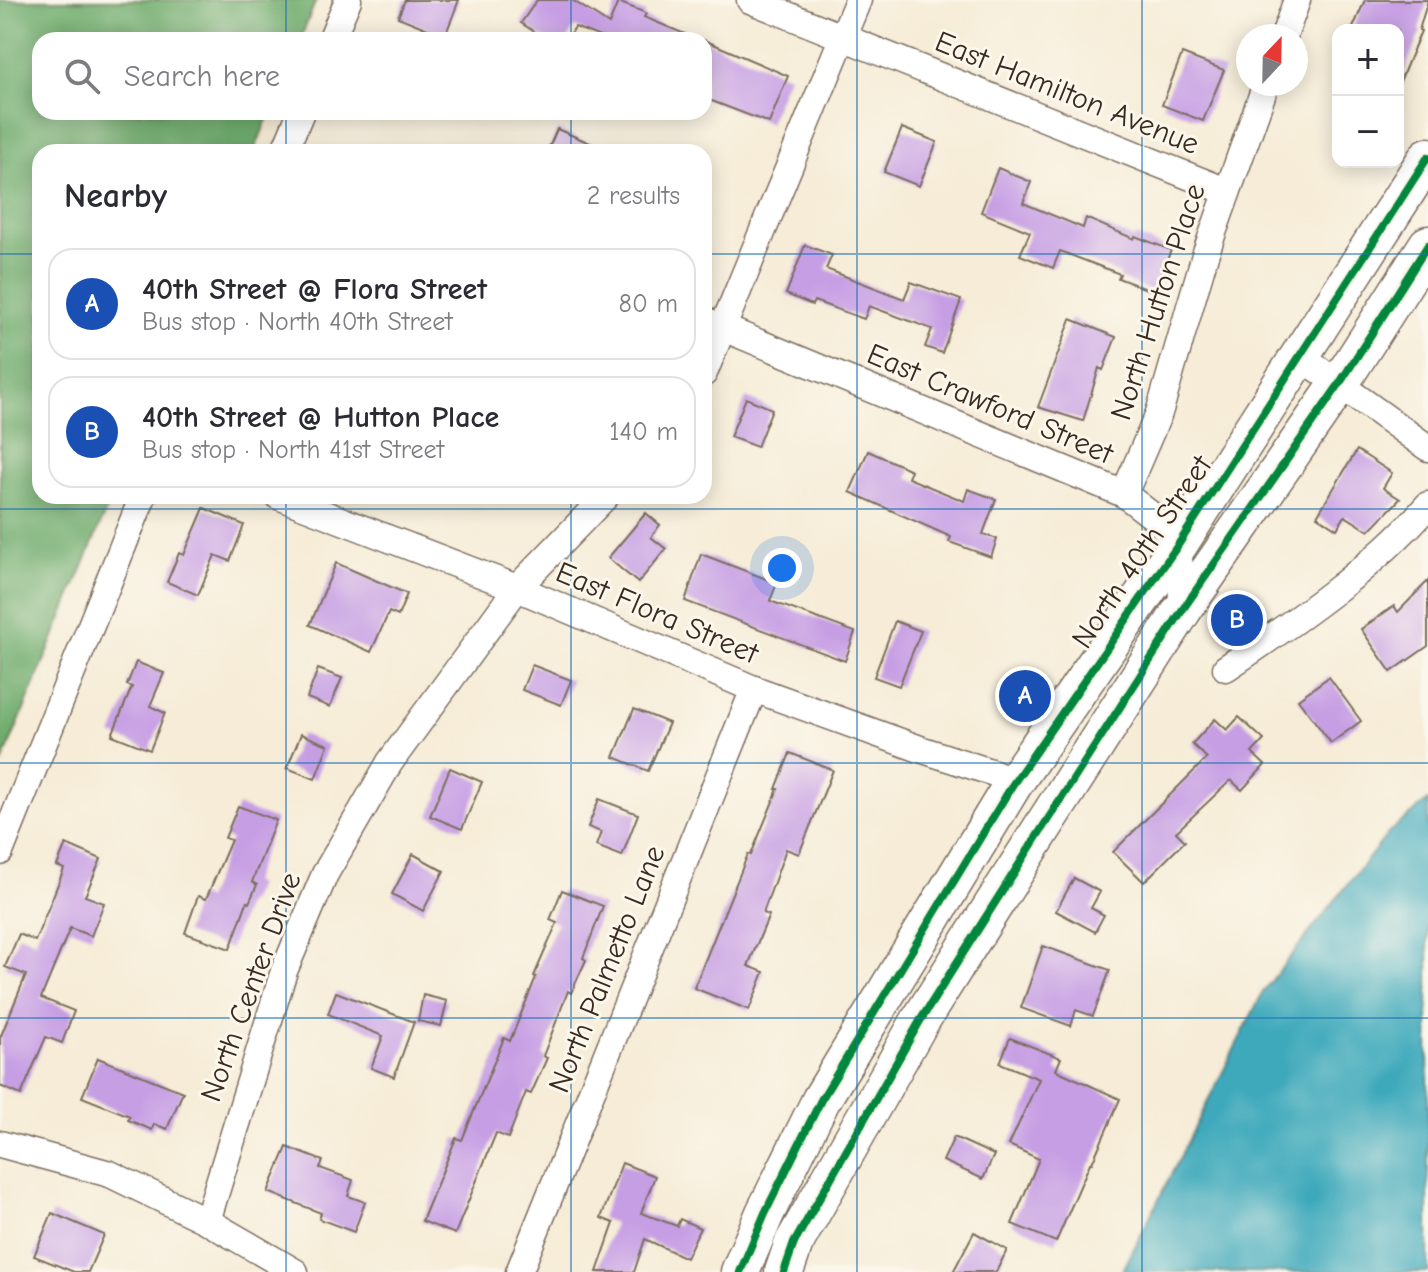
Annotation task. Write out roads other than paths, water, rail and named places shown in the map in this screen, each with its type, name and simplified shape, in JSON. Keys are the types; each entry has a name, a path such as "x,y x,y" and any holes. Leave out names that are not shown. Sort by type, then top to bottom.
{"main road":[{"name":"North 40th Street","path":"740,1272 765,1213 821,1100 1013,784 1178,545 1428,157"},
{"path":"784,1272 794,1243 920,1021 1183,609 1338,386 1428,245"}],"street":[{"path":"334,32 348,0"},
{"name":"East Hamilton Avenue","path":"750,0 1226,191"},
{"path":"714,324 858,0"},
{"path":"1288,24 1297,0"},
{"name":"North Hutton Place","path":"1124,494 1159,413 1226,191 1262,96"},
{"path":"287,144 298,120"},
{"name":"East Crawford Street","path":"714,324 1124,494 1159,521 1178,545"},
{"path":"1300,356 1428,448"},
{"path":"0,852 140,504"},
{"name":"East Flora Street","path":"299,504 517,588 754,689 997,774 1013,784"},
{"name":"North Center Drive","path":"207,1221 284,971 325,874 390,762 517,588 598,504"},
{"path":"1226,668 1277,634 1390,545 1428,505"},
{"path":"1178,545 1183,609"},
{"name":"North Palmetto Lane","path":"519,1272 754,689"},
{"path":"0,1144 110,1174 207,1221 295,1272"}],"water":[{"path":"1428,801 1428,1272 1122,1272 1264,990 1390,831"}],"place":[{"name":"40th Street @ Hutton Place","path":"1237,620"},
{"name":"40th Street @ Flora Street","path":"1025,696"}]}
